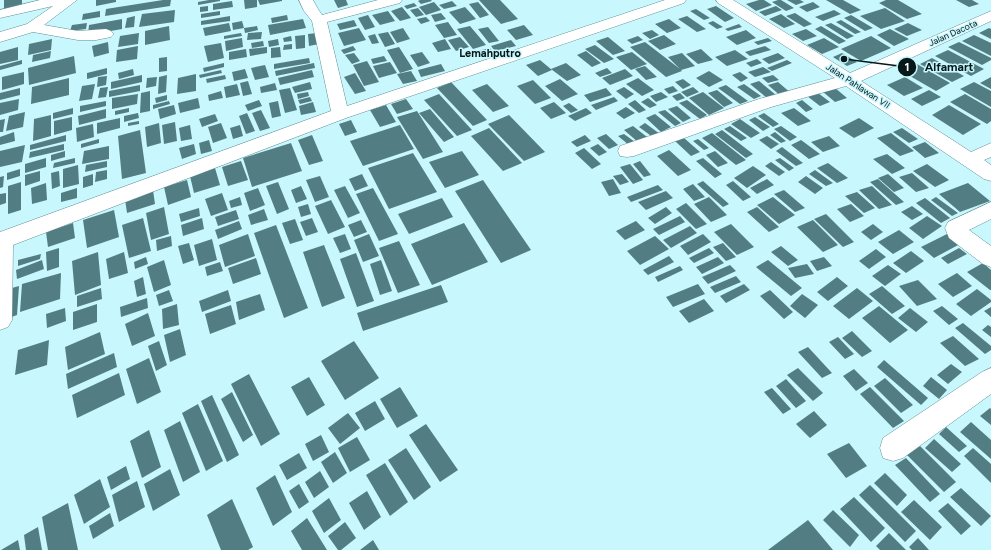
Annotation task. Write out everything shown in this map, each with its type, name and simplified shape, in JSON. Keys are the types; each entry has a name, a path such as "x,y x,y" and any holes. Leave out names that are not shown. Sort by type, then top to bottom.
{"street":[{"path":"0,14 58,0"},
{"path":"0,37 32,27 70,0"},
{"path":"306,0 311,11 319,20 340,114"},
{"path":"319,20 395,0"},
{"path":"0,320 2,241 340,114 679,0"},
{"name":"Jalan Pahlawan VII","path":"723,0 849,80 991,174"},
{"name":"Jalan Dacota","path":"626,151 750,108 824,85 849,80 991,15"},
{"path":"32,27 80,35 106,34"},
{"path":"970,160 991,148"},
{"path":"991,210 955,228 956,232 991,258"},
{"path":"893,448 991,380"}],"building":[{"path":"4,0 22,0 22,5 4,9"},
{"path":"96,0 116,0 116,2 96,6"},
{"path":"171,0 170,6 105,16 106,9"},
{"path":"209,0 220,1 198,5 198,2"},
{"path":"244,0 257,0 257,7 245,9"},
{"path":"258,0 282,0 282,1 260,5"},
{"path":"334,0 346,0 348,5 338,8"},
{"path":"479,0 500,0 518,19 501,24"},
{"path":"764,0 772,5 756,11 746,4"},
{"path":"781,0 794,8 786,11 772,2"},
{"path":"787,0 800,0 804,2 796,5"},
{"path":"826,0 843,0 861,10 850,14"},
{"path":"886,0 898,0 922,14 907,19 879,3"},
{"path":"956,0 972,0 979,4 969,7"},
{"path":"232,1 233,7 213,10 213,4"},
{"path":"418,1 432,1 421,4"},
{"path":"452,1 457,6 444,9 439,5"},
{"path":"434,2 441,10 426,15 419,7"},
{"path":"478,2 489,15 480,18 469,4"},
{"path":"813,2 820,7 807,12 799,7"},
{"path":"414,3 417,6 407,9 404,6"},
{"path":"208,6 208,11 200,12 200,7"},
{"path":"716,6 734,18 725,22 707,9"},
{"path":"776,6 782,10 765,16 759,12"},
{"path":"402,7 411,18 400,21 391,11"},
{"path":"465,7 476,19 460,24 449,12"},
{"path":"418,8 424,15 416,17 410,10"},
{"path":"885,8 905,21 881,29 860,16"},
{"path":"696,9 710,18 704,20 690,11"},
{"path":"175,10 174,22 139,27 142,14"},
{"path":"834,10 841,14 823,21 815,17"},
{"path":"100,11 100,17 82,20 83,14"},
{"path":"220,11 220,15 201,18 201,14"},
{"path":"388,11 395,21 380,25 372,15"},
{"path":"441,13 446,19 435,22 431,15"},
{"path":"795,13 812,24 804,27 786,16"},
{"path":"781,14 795,24 784,28 769,19"},
{"path":"287,15 288,20 272,23 271,18"},
{"path":"368,15 375,27 365,30 358,18"},
{"path":"851,15 873,28 865,31 844,18"},
{"path":"135,16 134,27 125,28 127,18"},
{"path":"230,16 230,21 201,25 201,21"},
{"path":"687,16 706,29 697,32 678,19"},
{"path":"426,17 430,21 421,24 417,19"},
{"path":"122,19 122,29 88,35 89,25"},
{"path":"303,19 306,28 270,35 268,25"},
{"path":"669,19 681,28 667,33 655,24"},
{"path":"354,20 357,26 340,30 337,24"},
{"path":"841,20 861,32 855,34 836,22"},
{"path":"242,21 244,28 233,30 232,23"},
{"path":"713,21 723,27 717,29 708,23"},
{"path":"448,22 457,35 444,38 435,25"},
{"path":"87,23 86,29 70,31 72,25"},
{"path":"229,23 231,31 205,36 203,28"},
{"path":"831,23 854,36 847,39 825,25"},
{"path":"908,23 922,30 907,36 894,29"},
{"path":"739,24 742,27 728,31 725,29"},
{"path":"524,25 533,35 516,40 507,30"},
{"path":"169,26 170,40 145,45 145,31"},
{"path":"257,26 258,30 245,33 244,28"},
{"path":"470,26 486,45 473,49 457,29"},
{"path":"821,26 846,41 839,44 815,29"},
{"path":"488,27 499,41 489,43 478,29"},
{"path":"359,28 366,40 344,46 338,33"},
{"path":"403,28 410,39 397,43 390,32"},
{"path":"989,28 991,29 991,39 979,33"},
{"path":"806,29 817,36 803,41 792,34"},
{"path":"890,29 909,39 894,46 877,35"},
{"path":"652,30 659,35 650,39 642,33"},
{"path":"746,30 756,38 737,45 726,37"},
{"path":"262,32 261,39 247,40 248,33"},
{"path":"388,32 395,44 385,47 378,34"},
{"path":"139,33 138,44 118,47 120,36"},
{"path":"241,33 242,36 224,39 224,36"},
{"path":"317,33 319,44 309,46 308,34"},
{"path":"375,34 379,43 372,44 368,36"},
{"path":"305,35 305,48 296,49 295,36"},
{"path":"664,35 676,44 660,50 648,41"},
{"path":"974,35 991,43 991,56 962,41"},
{"path":"291,36 292,41 284,42 283,38"},
{"path":"638,36 643,40 632,44 627,40"},
{"path":"871,36 891,48 861,61 841,49"},
{"path":"460,37 469,47 456,51 448,40"},
{"path":"608,37 625,51 613,55 596,41"},
{"path":"242,38 243,47 226,51 225,41"},
{"path":"768,38 772,41 758,45 754,42"},
{"path":"824,38 839,47 822,54 807,45"},
{"path":"52,39 51,50 28,55 29,44"},
{"path":"278,39 279,45 269,47 268,41"},
{"path":"445,39 451,49 438,52 432,43"},
{"path":"511,40 516,46 495,51 491,46"},
{"path":"263,41 264,46 252,48 251,43"},
{"path":"108,42 109,53 94,57 92,46"},
{"path":"645,42 682,71 666,77 630,47"},
{"path":"959,42 991,58 991,60 982,65 948,47"},
{"path":"221,43 224,58 208,62 204,46"},
{"path":"292,44 292,49 283,50 284,45"},
{"path":"595,45 614,59 604,63 585,49"},
{"path":"138,46 137,59 116,62 117,50"},
{"path":"353,46 356,50 344,54 341,50"},
{"path":"765,46 771,50 750,56 745,52"},
{"path":"18,47 18,60 0,64 0,52"},
{"path":"267,47 267,53 250,56 249,49"},
{"path":"280,47 281,57 271,58 271,48"},
{"path":"399,47 413,69 400,73 387,50"},
{"path":"490,48 493,53 477,57 473,52"},
{"path":"246,49 247,57 229,60 229,52"},
{"path":"701,49 713,60 698,64 686,54"},
{"path":"735,50 748,59 727,66 715,57"},
{"path":"948,50 984,69 971,76 935,56"},
{"path":"51,51 50,58 32,62 33,55"},
{"path":"586,51 601,63 592,67 577,55"},
{"path":"422,52 430,63 418,67 410,55"},
{"path":"632,52 647,64 631,70 616,57"},
{"path":"354,53 360,61 352,64 345,55"},
{"path":"682,53 695,66 681,70 668,57"},
{"path":"778,53 785,58 769,64 762,59"},
{"path":"842,53 857,62 847,66 833,57"},
{"path":"74,56 76,73 29,85 28,68"},
{"path":"384,56 387,61 373,64 371,59"},
{"path":"167,57 167,71 159,72 159,58"},
{"path":"309,58 310,63 274,69 274,64"},
{"path":"932,58 964,76 952,82 920,64"},
{"path":"757,59 762,63 751,67 746,63"},
{"path":"22,60 22,64 0,70 0,66"},
{"path":"540,60 552,70 538,76 526,65"},
{"path":"787,60 792,63 772,71 767,68"},
{"path":"367,61 379,82 364,86 353,65"},
{"path":"390,62 397,73 379,78 373,66"},
{"path":"224,63 224,67 204,72 203,68"},
{"path":"314,63 315,68 276,76 275,71"},
{"path":"566,63 581,75 567,81 551,69"},
{"path":"441,64 445,71 421,77 418,70"},
{"path":"917,64 950,83 936,91 903,72"},
{"path":"265,65 269,77 255,80 251,68"},
{"path":"645,66 657,77 646,80 635,69"},
{"path":"763,67 771,72 755,77 748,72"},
{"path":"107,68 107,74 87,79 87,73"},
{"path":"607,68 612,73 600,77 595,73"},
{"path":"133,69 134,75 119,79 118,73"},
{"path":"245,69 248,78 234,81 232,72"},
{"path":"625,69 633,76 610,85 602,78"},
{"path":"221,70 222,73 200,78 199,75"},
{"path":"312,70 314,77 280,85 278,78"},
{"path":"411,71 417,81 403,84 397,74"},
{"path":"709,71 723,80 709,87 696,78"},
{"path":"24,72 24,84 2,90 2,77"},
{"path":"740,72 748,78 741,82 732,75"},
{"path":"355,73 366,91 355,94 344,77"},
{"path":"196,74 196,91 177,94 178,78"},
{"path":"142,75 142,82 111,89 111,82"},
{"path":"167,75 166,92 158,94 159,77"},
{"path":"225,75 226,79 207,83 206,79"},
{"path":"773,75 779,80 768,83 762,78"},
{"path":"107,76 106,85 97,87 98,77"},
{"path":"157,77 156,86 146,88 147,78"},
{"path":"905,77 923,88 904,96 887,85"},
{"path":"991,77 991,89 980,83"},
{"path":"69,78 69,95 31,104 32,87"},
{"path":"638,78 654,90 642,96 626,84"},
{"path":"560,79 578,94 562,101 545,86"},
{"path":"683,79 691,85 683,89 675,82"},
{"path":"533,80 551,98 535,104 517,86"},
{"path":"248,81 252,94 243,96 240,83"},
{"path":"759,81 776,95 767,98 750,84"},
{"path":"310,82 312,89 295,93 292,87"},
{"path":"451,82 487,120 473,126 437,88"},
{"path":"778,82 792,94 782,97 768,85"},
{"path":"974,82 991,91 991,107 960,89"},
{"path":"275,83 277,90 261,93 260,87"},
{"path":"95,84 92,99 79,101 82,86"},
{"path":"237,84 240,95 226,98 224,87"},
{"path":"487,84 509,106 493,112 472,90"},
{"path":"744,84 761,96 754,99 737,87"},
{"path":"140,85 140,91 109,97 109,91"},
{"path":"726,85 748,101 740,104 718,88"},
{"path":"673,86 678,91 669,94 664,89"},
{"path":"108,87 106,97 98,98 100,88"},
{"path":"624,87 634,94 626,99 616,91"},
{"path":"693,87 699,92 687,97 681,92"},
{"path":"834,87 847,98 835,102 822,91"},
{"path":"20,88 20,95 0,100 0,93"},
{"path":"290,88 297,110 285,113 279,90"},
{"path":"606,88 612,95 590,102 584,95"},
{"path":"717,90 733,103 724,107 708,93"},
{"path":"929,90 941,97 922,106 911,99"},
{"path":"150,91 150,111 140,113 141,93"},
{"path":"221,91 223,98 209,101 208,95"},
{"path":"308,92 309,96 298,99 297,94"},
{"path":"661,92 668,97 656,102 650,96"},
{"path":"703,92 724,108 709,115 689,98"},
{"path":"680,93 685,98 677,101 672,96"},
{"path":"818,93 830,102 820,106 807,96"},
{"path":"138,94 137,104 112,109 112,98"},
{"path":"439,94 472,130 457,136 424,100"},
{"path":"965,94 991,109 991,121 987,124 950,102"},
{"path":"167,95 167,100 156,103 155,98"},
{"path":"310,97 312,101 300,104 298,100"},
{"path":"614,97 618,101 596,110 591,105"},
{"path":"198,98 200,108 180,113 178,103"},
{"path":"648,98 657,105 650,108 641,102"},
{"path":"19,99 18,110 0,115 0,103"},
{"path":"406,99 413,109 397,114 391,104"},
{"path":"259,100 262,106 248,111 245,105"},
{"path":"635,100 646,110 639,113 628,104"},
{"path":"687,100 707,115 700,119 679,103"},
{"path":"802,100 813,109 806,112 796,103"},
{"path":"106,101 106,106 80,112 80,106"},
{"path":"169,101 170,104 153,109 153,105"},
{"path":"278,101 281,116 272,118 269,103"},
{"path":"313,102 316,112 301,115 299,106"},
{"path":"554,102 566,113 551,119 540,108"},
{"path":"569,103 578,110 571,113 563,106"},
{"path":"174,105 176,114 160,119 158,109"},
{"path":"386,105 396,122 380,127 370,110"},
{"path":"949,105 981,124 963,135 932,115"},
{"path":"677,106 691,118 683,122 668,109"},
{"path":"626,107 635,113 624,119 616,113"},
{"path":"73,108 73,114 53,119 53,113"},
{"path":"129,108 129,112 115,115 115,111"},
{"path":"586,108 592,113 575,121 568,116"},
{"path":"794,108 811,121 798,126 781,113"},
{"path":"106,109 106,118 79,125 78,116"},
{"path":"430,109 454,137 444,142 419,113"},
{"path":"261,110 270,128 260,131 252,113"},
{"path":"665,110 681,123 675,126 658,112"},
{"path":"417,111 443,152 423,159 397,117"},
{"path":"25,112 23,127 6,131 9,116"},
{"path":"138,113 139,118 124,122 124,116"},
{"path":"247,113 255,131 246,134 239,116"},
{"path":"764,113 779,124 773,127 758,116"},
{"path":"215,114 218,121 202,127 199,119"},
{"path":"655,114 671,127 661,132 646,118"},
{"path":"51,115 51,136 33,141 34,119"},
{"path":"509,115 545,152 524,161 488,124"},
{"path":"72,117 72,130 54,135 54,121"},
{"path":"755,117 770,127 763,131 749,120"},
{"path":"120,118 120,128 97,134 97,123"},
{"path":"859,118 874,128 854,138 839,128"},
{"path":"5,119 3,132 0,132 0,120"},
{"path":"740,119 760,133 751,138 731,124"},
{"path":"351,120 357,132 345,136 339,124"},
{"path":"139,121 139,124 128,126 128,123"},
{"path":"175,122 177,141 164,144 162,125"},
{"path":"159,123 161,143 147,147 145,127"},
{"path":"221,123 227,138 213,143 208,127"},
{"path":"645,123 660,134 654,138 639,127"},
{"path":"93,124 94,137 77,142 76,128"},
{"path":"190,125 192,139 181,141 179,128"},
{"path":"240,125 243,136 233,139 230,128"},
{"path":"400,125 414,149 363,166 350,141"},
{"path":"633,126 647,137 638,142 624,130"},
{"path":"730,126 747,138 741,141 724,129"},
{"path":"781,126 797,137 790,141 774,129"},
{"path":"489,128 522,163 503,171 471,136"},
{"path":"902,128 918,139 909,143 893,132"},
{"path":"140,130 146,173 122,179 118,136"},
{"path":"722,130 753,154 746,158 715,134"},
{"path":"14,132 15,141 0,145 0,137"},
{"path":"775,132 786,141 781,143 770,135"},
{"path":"712,133 746,160 736,165 702,138"},
{"path":"891,133 914,151 900,156 877,138"},
{"path":"606,134 618,145 609,149 597,138"},
{"path":"624,134 635,142 629,145 618,136"},
{"path":"66,135 66,141 30,150 30,145"},
{"path":"312,135 323,161 309,165 298,140"},
{"path":"585,135 591,141 577,147 571,142"},
{"path":"767,136 779,144 771,149 759,140"},
{"path":"829,136 840,146 823,152 811,142"},
{"path":"684,138 700,152 691,156 675,141"},
{"path":"99,139 99,143 81,148 81,144"},
{"path":"698,139 709,148 704,150 693,141"},
{"path":"209,140 212,151 201,154 199,143"},
{"path":"801,140 820,154 809,159 791,145"},
{"path":"925,142 939,153 925,158 912,147"},
{"path":"291,143 302,171 252,187 243,158"},
{"path":"64,144 64,150 29,158 30,152"},
{"path":"194,144 196,154 182,159 179,148"},
{"path":"598,144 607,152 599,156 590,148"},
{"path":"25,145 22,162 0,167 0,151"},
{"path":"109,146 109,159 82,164 84,151"},
{"path":"782,147 803,163 796,166 776,151"},
{"path":"584,148 601,164 592,169 575,153"},
{"path":"669,150 691,170 678,176 657,156"},
{"path":"65,151 65,157 51,161 51,155"},
{"path":"462,151 479,175 445,188 429,162"},
{"path":"715,151 728,163 718,167 706,155"},
{"path":"413,153 437,192 389,209 368,168"},
{"path":"887,154 905,168 892,174 873,159"},
{"path":"46,158 46,167 25,173 25,164"},
{"path":"75,158 75,163 53,168 54,163"},
{"path":"703,158 722,174 715,178 696,161"},
{"path":"780,158 794,168 789,171 775,160"},
{"path":"107,161 107,167 85,172 86,165"},
{"path":"241,161 248,180 228,186 222,167"},
{"path":"640,161 651,175 644,177 633,164"},
{"path":"771,162 785,172 779,176 765,166"},
{"path":"828,163 848,178 837,183 817,168"},
{"path":"630,164 643,180 633,184 620,167"},
{"path":"927,164 949,180 935,187 913,171"},
{"path":"78,165 79,184 63,188 63,169"},
{"path":"753,166 766,175 747,188 734,178"},
{"path":"215,168 220,185 194,193 190,176"},
{"path":"20,169 20,176 7,180 7,173"},
{"path":"107,170 107,179 95,182 96,172"},
{"path":"815,170 833,183 826,186 809,174"},
{"path":"40,171 40,181 25,186 25,175"},
{"path":"59,171 60,186 52,189 51,173"},
{"path":"912,173 929,188 916,192 899,177"},
{"path":"93,174 93,185 83,188 83,177"},
{"path":"362,174 368,186 355,191 349,179"},
{"path":"622,174 629,182 620,185 613,176"},
{"path":"888,174 904,188 894,192 878,178"},
{"path":"4,176 3,187 0,188 0,177"},
{"path":"320,176 329,197 315,202 306,180"},
{"path":"806,176 823,188 815,194 798,182"},
{"path":"613,179 621,193 609,196 601,182"},
{"path":"767,179 774,185 757,194 750,188"},
{"path":"878,179 904,202 896,205 870,182"},
{"path":"187,180 191,197 168,205 164,187"},
{"path":"483,180 531,250 501,263 455,191"},
{"path":"703,181 729,204 723,207 697,184"},
{"path":"733,181 751,197 743,201 726,185"},
{"path":"21,182 21,210 8,214 8,186"},
{"path":"278,182 289,209 277,214 266,186"},
{"path":"46,183 47,200 32,204 31,188"},
{"path":"968,183 990,201 960,212 939,194"},
{"path":"693,184 705,197 694,201 683,189"},
{"path":"658,185 663,190 631,202 627,197"},
{"path":"301,186 307,199 296,203 291,190"},
{"path":"345,186 360,213 348,218 334,190"},
{"path":"872,186 892,205 879,209 859,190"},
{"path":"77,188 77,198 61,202 61,193"},
{"path":"258,188 265,205 250,211 244,193"},
{"path":"373,188 398,234 379,241 356,194"},
{"path":"153,190 155,204 127,213 125,199"},
{"path":"784,190 805,208 795,212 774,194"},
{"path":"666,191 673,198 646,210 638,202"},
{"path":"857,192 875,208 864,213 845,196"},
{"path":"6,193 6,203 0,205 0,194"},
{"path":"222,193 228,210 211,216 205,199"},
{"path":"240,197 242,205 231,208 229,201"},
{"path":"709,197 727,215 711,222 694,204"},
{"path":"773,197 795,215 779,224 757,205"},
{"path":"936,197 958,213 952,216 931,200"},
{"path":"442,198 453,217 409,234 398,214"},
{"path":"925,198 950,218 941,223 916,203"},
{"path":"331,200 345,227 328,234 315,206"},
{"path":"686,203 707,224 696,229 676,209"},
{"path":"308,204 311,214 301,217 298,207"},
{"path":"851,204 864,216 850,222 837,209"},
{"path":"912,206 923,214 912,220 901,212"},
{"path":"164,207 169,234 151,240 146,213"},
{"path":"666,207 672,213 655,224 648,218"},
{"path":"757,207 779,227 769,232 747,212"},
{"path":"199,208 200,216 181,222 179,214"},
{"path":"264,209 268,220 251,225 248,215"},
{"path":"114,210 119,237 87,248 83,220"},
{"path":"236,210 239,219 218,226 215,217"},
{"path":"826,214 854,242 843,247 814,219"},
{"path":"680,216 685,222 659,235 653,229"},
{"path":"927,216 942,226 923,239 909,228"},
{"path":"143,218 151,251 129,258 122,225"},
{"path":"202,218 204,229 183,236 181,225"},
{"path":"312,218 318,232 306,236 300,222"},
{"path":"295,219 303,240 290,244 282,223"},
{"path":"361,220 367,232 354,237 348,225"},
{"path":"813,220 838,245 823,252 797,227"},
{"path":"239,221 242,229 218,239 215,230"},
{"path":"636,221 645,230 625,240 616,231"},
{"path":"73,223 75,238 48,247 46,232"},
{"path":"464,223 488,262 432,285 411,244"},
{"path":"731,224 754,247 737,255 714,232"},
{"path":"873,224 883,232 871,240 861,232"},
{"path":"276,225 308,308 284,318 254,233"},
{"path":"690,226 697,233 671,248 663,240"},
{"path":"899,230 914,242 893,254 878,242"},
{"path":"248,234 255,256 225,267 219,245"},
{"path":"345,234 351,249 340,253 333,238"},
{"path":"369,234 379,256 363,262 354,240"},
{"path":"703,234 711,242 688,255 680,246"},
{"path":"947,234 960,244 934,258 921,247"},
{"path":"171,236 172,246 157,251 156,240"},
{"path":"655,236 669,249 640,265 627,251"},
{"path":"212,239 217,260 199,266 194,245"},
{"path":"399,241 420,285 398,293 379,248"},
{"path":"189,243 194,260 183,264 178,246"},
{"path":"723,243 736,257 726,261 713,247"},
{"path":"324,245 345,298 322,307 303,252"},
{"path":"781,246 798,260 788,266 771,252"},
{"path":"59,248 59,267 47,271 46,252"},
{"path":"709,248 714,253 694,263 689,258"},
{"path":"959,248 967,254 948,264 941,258"},
{"path":"876,249 886,257 869,269 859,261"},
{"path":"911,251 924,261 906,273 893,263"},
{"path":"98,252 101,285 75,295 72,261"},
{"path":"124,252 128,273 109,279 106,259"},
{"path":"356,253 374,301 357,307 340,259"},
{"path":"41,254 40,259 18,266 18,260"},
{"path":"669,256 674,262 648,275 643,270"},
{"path":"146,257 148,264 135,269 134,262"},
{"path":"718,257 724,263 702,274 696,267"},
{"path":"824,257 832,266 817,271 810,261"},
{"path":"256,258 261,274 233,284 228,268"},
{"path":"42,260 44,269 17,279 16,270"},
{"path":"164,260 171,285 154,292 147,267"},
{"path":"381,260 392,291 380,295 370,264"},
{"path":"768,260 802,288 791,296 756,267"},
{"path":"220,262 223,271 207,276 205,267"},
{"path":"983,263 991,270 991,290 967,272"},
{"path":"807,264 814,274 795,278 788,268"},
{"path":"730,265 736,271 708,284 702,277"},
{"path":"888,265 901,274 885,286 872,276"},
{"path":"680,266 683,270 658,282 655,277"},
{"path":"61,273 60,299 20,312 22,284"},
{"path":"957,273 972,286 953,297 938,284"},
{"path":"736,276 741,282 715,293 710,287"},
{"path":"143,277 146,294 137,297 134,281"},
{"path":"837,277 848,286 828,301 817,292"},
{"path":"918,280 937,299 917,306 899,286"},
{"path":"698,284 705,294 673,307 666,297"},
{"path":"744,284 750,290 726,303 720,296"},
{"path":"441,285 448,302 363,331 357,313"},
{"path":"19,286 17,315 3,320 5,290"},
{"path":"882,286 905,306 892,314 869,294"},
{"path":"101,288 102,299 77,307 77,296"},
{"path":"857,288 873,301 849,319 833,306"},
{"path":"977,289 991,300 991,302 971,316 956,304"},
{"path":"169,290 173,301 159,306 156,295"},
{"path":"228,290 231,301 202,312 199,301"},
{"path":"770,290 793,312 784,319 760,296"},
{"path":"260,294 265,310 239,320 236,302"},
{"path":"802,294 818,305 805,318 790,306"},
{"path":"147,298 148,308 121,317 120,307"},
{"path":"704,299 714,311 689,323 679,311"},
{"path":"97,304 97,322 73,330 73,312"},
{"path":"177,304 179,325 163,329 162,309"},
{"path":"231,305 236,324 210,334 205,314"},
{"path":"879,306 908,330 890,343 862,318"},
{"path":"942,306 958,319 949,325 933,311"},
{"path":"991,307 991,317 984,311"},
{"path":"65,308 66,321 47,328 46,314"},
{"path":"910,308 928,322 916,332 898,318"},
{"path":"148,313 155,336 132,346 125,324"},
{"path":"963,323 991,346 991,350 985,354 955,328"},
{"path":"988,325 991,327 991,337 982,330"},
{"path":"180,329 186,355 170,362 164,335"},
{"path":"852,331 872,351 862,357 842,338"},
{"path":"100,332 105,354 68,370 65,347"},
{"path":"953,336 979,359 965,366 940,343"},
{"path":"838,337 854,354 845,359 829,342"},
{"path":"49,340 47,365 15,375 18,350"},
{"path":"159,341 167,365 156,371 148,346"},
{"path":"354,341 379,378 345,400 321,361"},
{"path":"808,347 832,373 822,378 798,352"},
{"path":"114,353 117,367 68,389 66,374"},
{"path":"149,358 161,392 137,404 126,369"},
{"path":"884,360 928,398 921,405 877,367"},
{"path":"951,364 962,372 948,384 937,375"},
{"path":"798,368 823,393 813,401 787,375"},
{"path":"854,369 868,383 856,391 843,376"},
{"path":"119,373 125,395 77,418 72,395"},
{"path":"249,374 280,434 261,446 231,384"},
{"path":"309,377 325,405 307,416 291,387"},
{"path":"931,377 947,390 939,399 923,386"},
{"path":"885,378 913,405 901,413 874,386"},
{"path":"786,379 806,401 796,408 776,386"},
{"path":"400,387 418,416 397,428 380,399"},
{"path":"870,387 904,421 893,428 860,394"},
{"path":"772,388 791,409 783,414 764,392"},
{"path":"232,392 253,435 243,442 221,399"},
{"path":"212,395 239,455 227,462 201,401"},
{"path":"375,401 385,419 365,431 355,413"},
{"path":"198,404 223,461 206,471 182,413"},
{"path":"990,408 991,409 991,425 980,416"},
{"path":"814,411 827,425 810,438 796,424"},
{"path":"348,413 360,428 340,444 328,428"},
{"path":"180,421 200,472 183,482 164,430"},
{"path":"971,422 991,440 991,459 960,432"},
{"path":"426,424 458,470 440,482 409,435"},
{"path":"946,427 967,446 959,452 939,434"},
{"path":"149,430 161,467 142,478 130,441"},
{"path":"321,435 329,452 313,461 305,444"},
{"path":"357,437 370,460 350,472 338,448"},
{"path":"934,439 961,464 952,472 925,448"},
{"path":"849,443 867,466 846,478 827,454"},
{"path":"920,446 956,482 944,492 907,455"},
{"path":"406,448 431,487 414,500 388,460"},
{"path":"973,448 991,464 991,483 964,456"},
{"path":"335,452 347,473 333,483 321,462"},
{"path":"299,453 307,468 287,480 279,465"},
{"path":"906,458 940,494 930,502 895,465"},
{"path":"385,463 408,502 390,516 366,475"},
{"path":"126,466 130,479 111,490 107,477"},
{"path":"170,469 180,495 153,511 144,484"},
{"path":"320,471 329,487 314,498 305,482"},
{"path":"885,473 907,495 897,506 874,483"},
{"path":"275,475 292,512 273,526 256,488"},
{"path":"100,479 110,507 84,524 74,495"},
{"path":"137,481 145,507 119,522 112,495"},
{"path":"299,484 309,502 299,509 289,491"},
{"path":"870,485 916,531 905,542 859,495"},
{"path":"961,488 991,516 981,526 950,497"},
{"path":"367,491 381,517 364,530 349,503"},
{"path":"854,497 885,528 871,542 840,509"},
{"path":"329,498 341,520 324,533 312,511"},
{"path":"232,499 253,547 248,550 221,550 207,515"},
{"path":"914,500 942,527 930,540 901,512"},
{"path":"68,503 78,550 48,550 42,517"},
{"path":"948,503 971,526 961,535 938,511"},
{"path":"833,510 859,535 850,547 823,520"},
{"path":"110,513 114,526 93,539 89,526"},
{"path":"307,518 327,550 302,550 291,531"},
{"path":"808,520 833,550 768,550"},
{"path":"345,522 356,538 341,550 338,550 328,536"},
{"path":"38,527 42,550 26,550 24,535"},
{"path":"889,533 906,550 880,550 876,546"},
{"path":"918,538 929,550 912,550 909,547"},
{"path":"18,540 20,550 1,550"},
{"path":"373,540 379,550 360,550"}],"place":[{"name":"Alfamart","path":"844,59"}],"district":[{"name":"Lemahputro","path":"490,53"}]}
